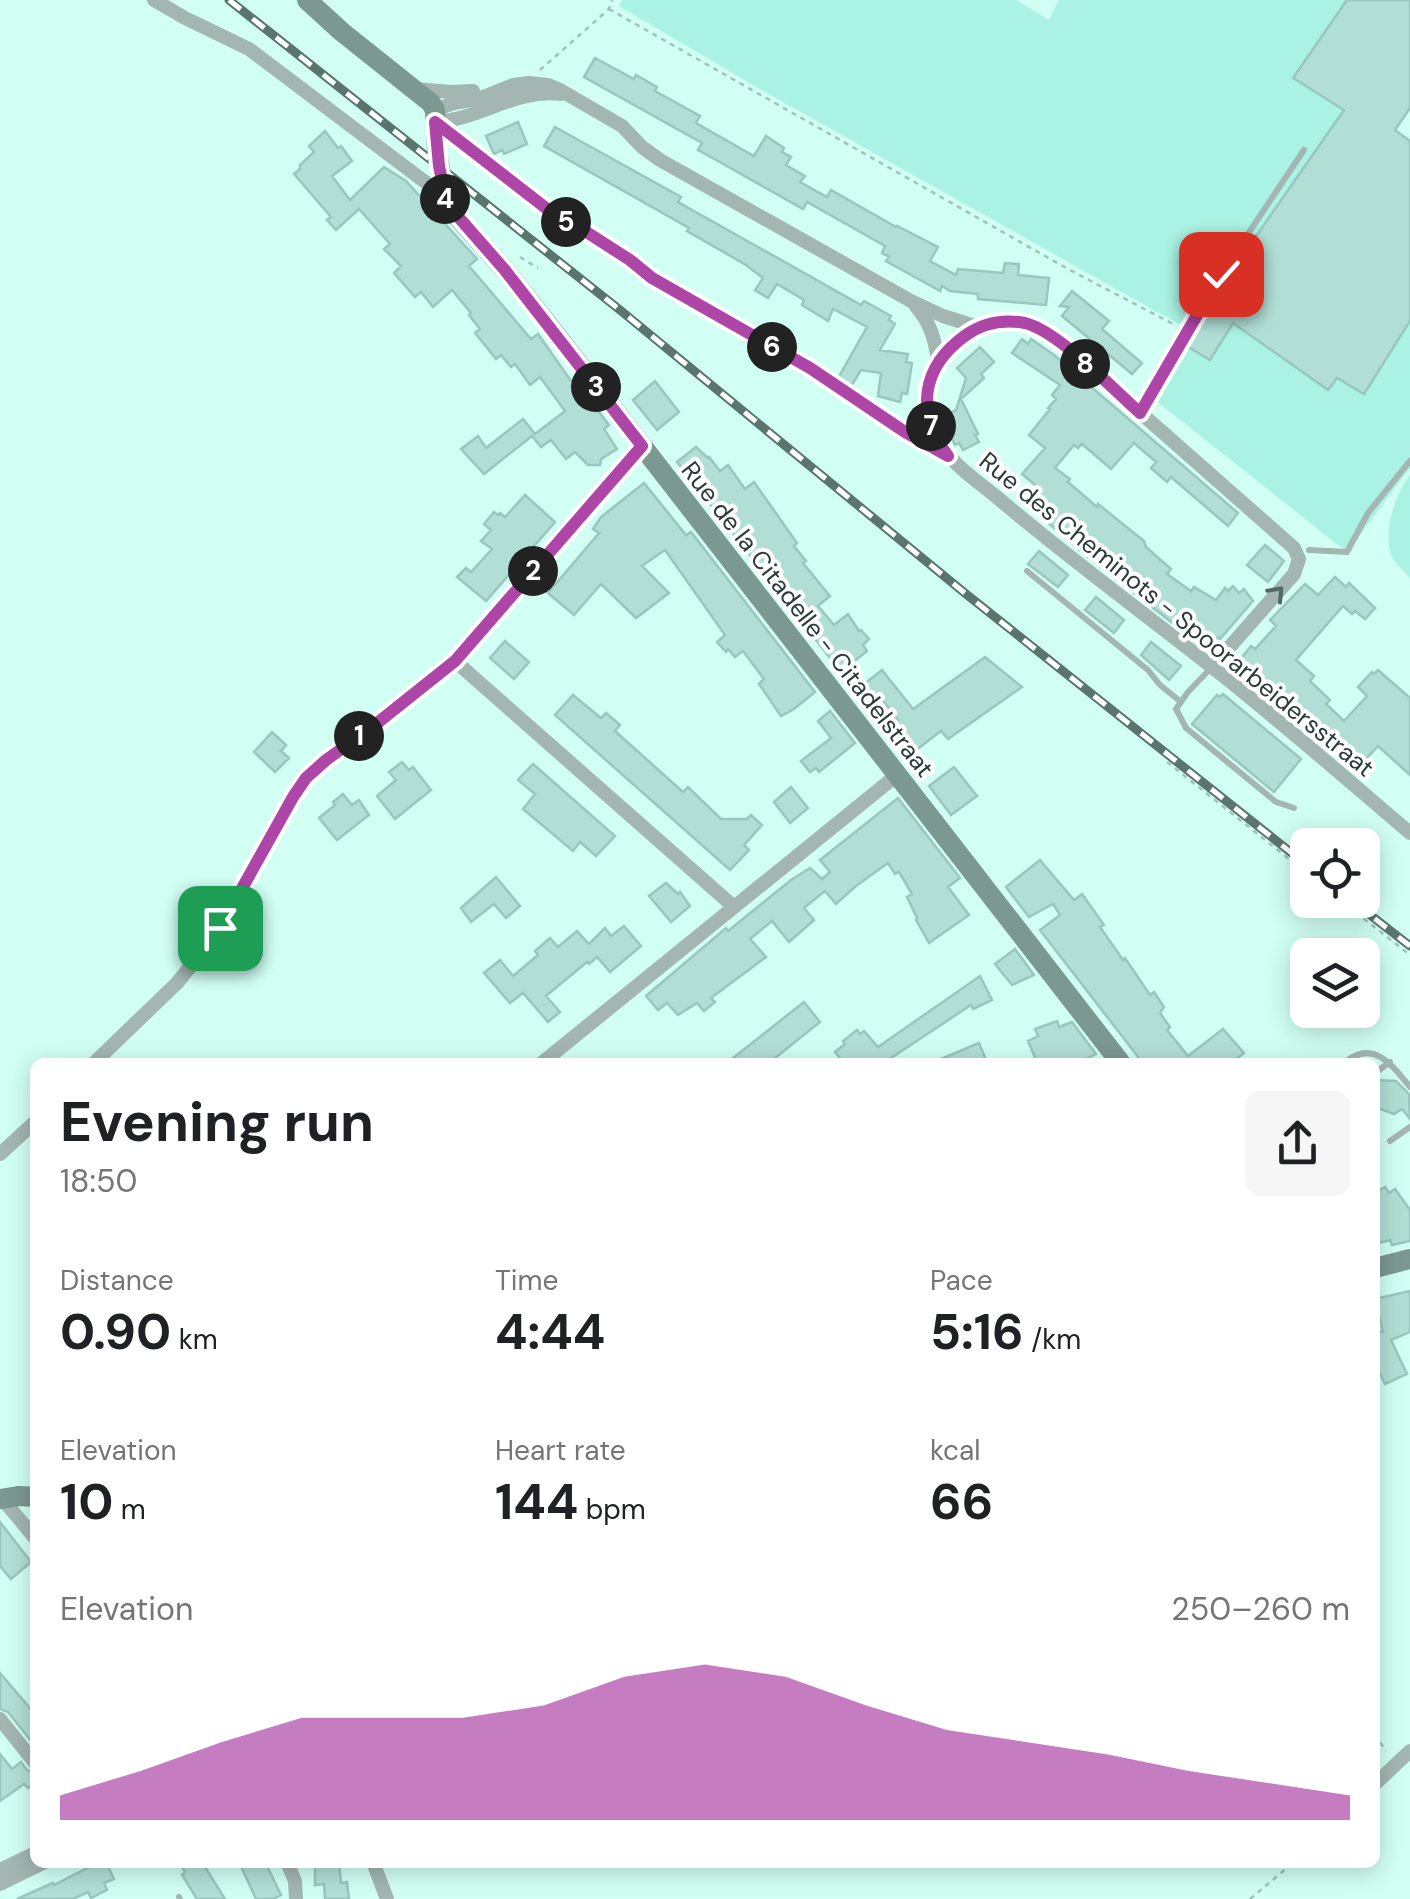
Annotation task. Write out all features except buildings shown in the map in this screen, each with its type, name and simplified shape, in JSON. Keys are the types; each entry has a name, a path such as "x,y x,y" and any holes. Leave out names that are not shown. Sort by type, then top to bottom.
{"street":[{"path":"154,0 249,49 445,197"},
{"path":"307,0 431,102 435,116"},
{"path":"435,116 454,102 481,98 521,84"},
{"path":"413,88 458,92 548,84 622,126 648,152 911,301 978,327 1012,322 1042,329 1294,548 1299,559 1294,574 1212,667"},
{"path":"435,116 474,115 528,95 552,93 571,97"},
{"name":"Rue de la Citadelle - Citadelstraat","path":"435,116 445,197 452,211 504,269 1117,1058"},
{"path":"911,301 934,334 938,361"},
{"path":"938,361 978,327"},
{"name":"Rue des Cheminots - Spoorarbeidersstraat","path":"938,361 928,395 928,416 934,435 948,456 1212,667 1410,833"},
{"path":"100,1058 176,984 211,941 306,778 455,661 642,446"},
{"path":"455,661 733,906"},
{"path":"548,1058 898,774"},
{"path":"0,1154 30,1127"},
{"path":"1380,1267 1410,1259"},
{"path":"1,1498 30,1497"},
{"path":"1,1498 30,1532"},
{"path":"0,1719 30,1757"},
{"path":"1380,1779 1410,1751"},
{"path":"0,1870 30,1855"},
{"path":"0,1884 33,1868"},
{"path":"290,1868 296,1899"},
{"path":"376,1868 386,1899"}],"lane":[{"path":"1140,413 1221,274 1304,150"},
{"path":"1309,550 1347,552 1368,512 1410,461"},
{"path":"1027,570 1181,702"},
{"path":"1212,667 1176,708 1186,728 1276,802 1294,808"},
{"path":"1350,1058 1372,1053 1390,1062 1410,1087"},
{"path":"1380,1069 1390,1062"},
{"path":"1390,1141 1410,1127"}],"path":[{"path":"521,84 609,9 612,0"},
{"path":"609,9 1188,333"},
{"path":"435,116 560,219 588,233 652,278 810,368 920,440"},
{"path":"1167,762 1290,860"},
{"path":"1363,918 1410,955"},
{"path":"1380,1741 1396,1764"},
{"path":"1250,1899 1287,1868"}],"green space":[{"path":"622,0 1016,0 1049,20 1059,0 1410,0 1410,110 1395,130 1410,141 1410,468 1347,552 1150,396 1184,327 758,88 619,6"},
{"path":"1410,475 1410,578 1394,560 1388,540 1395,504"}],"railway":[{"path":"229,0 620,310 966,594 1290,852"},
{"path":"1374,918 1410,946"}],"route":[{"path":"220,928 306,778 455,661 642,446 504,269 447,204 435,122 560,219 588,233 652,278 810,368 948,456 934,435 928,416 930,384 945,352 978,327 1022,322 1042,329 1140,413 1221,274"}]}
